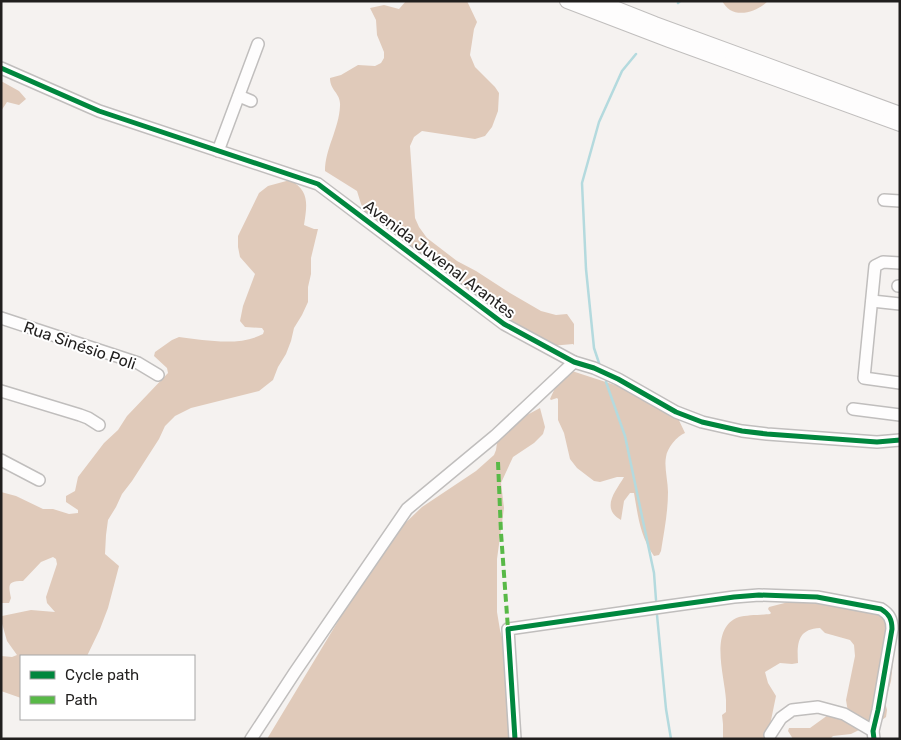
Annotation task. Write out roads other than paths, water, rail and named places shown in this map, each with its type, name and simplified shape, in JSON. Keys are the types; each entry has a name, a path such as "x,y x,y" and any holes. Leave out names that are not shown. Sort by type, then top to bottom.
{"main road":[{"path":"567,1 900,124"},
{"path":"597,1 900,114"}],"street":[{"path":"218,151 258,44"},
{"name":"Avenida Juvenal Arantes","path":"1,68 99,111 318,184 504,324 574,362 594,368 618,379 676,412 702,422 742,431 876,442 900,440"},
{"path":"239,96 251,102"},
{"path":"884,200 900,201"},
{"path":"900,263 883,262 875,266 864,378 900,383"},
{"path":"872,301 900,304"},
{"name":"Rua Sinésio Poli","path":"1,318 138,364 158,375"},
{"path":"251,739 294,672 408,509 495,436 574,362"},
{"path":"2,395 80,415 99,425"},
{"path":"853,409 900,415"},
{"path":"1,460 39,480"},
{"path":"516,739 508,629 622,612 759,595 817,597 881,609 886,612 890,617 892,629 874,735 844,714 818,707 792,710 781,718 770,734"}],"waterway":[{"path":"599,363 594,348 586,269 582,183 599,122 622,71 636,54"},
{"path":"606,382 625,436 654,573 656,600"},
{"path":"657,615 666,709 671,739"}]}
